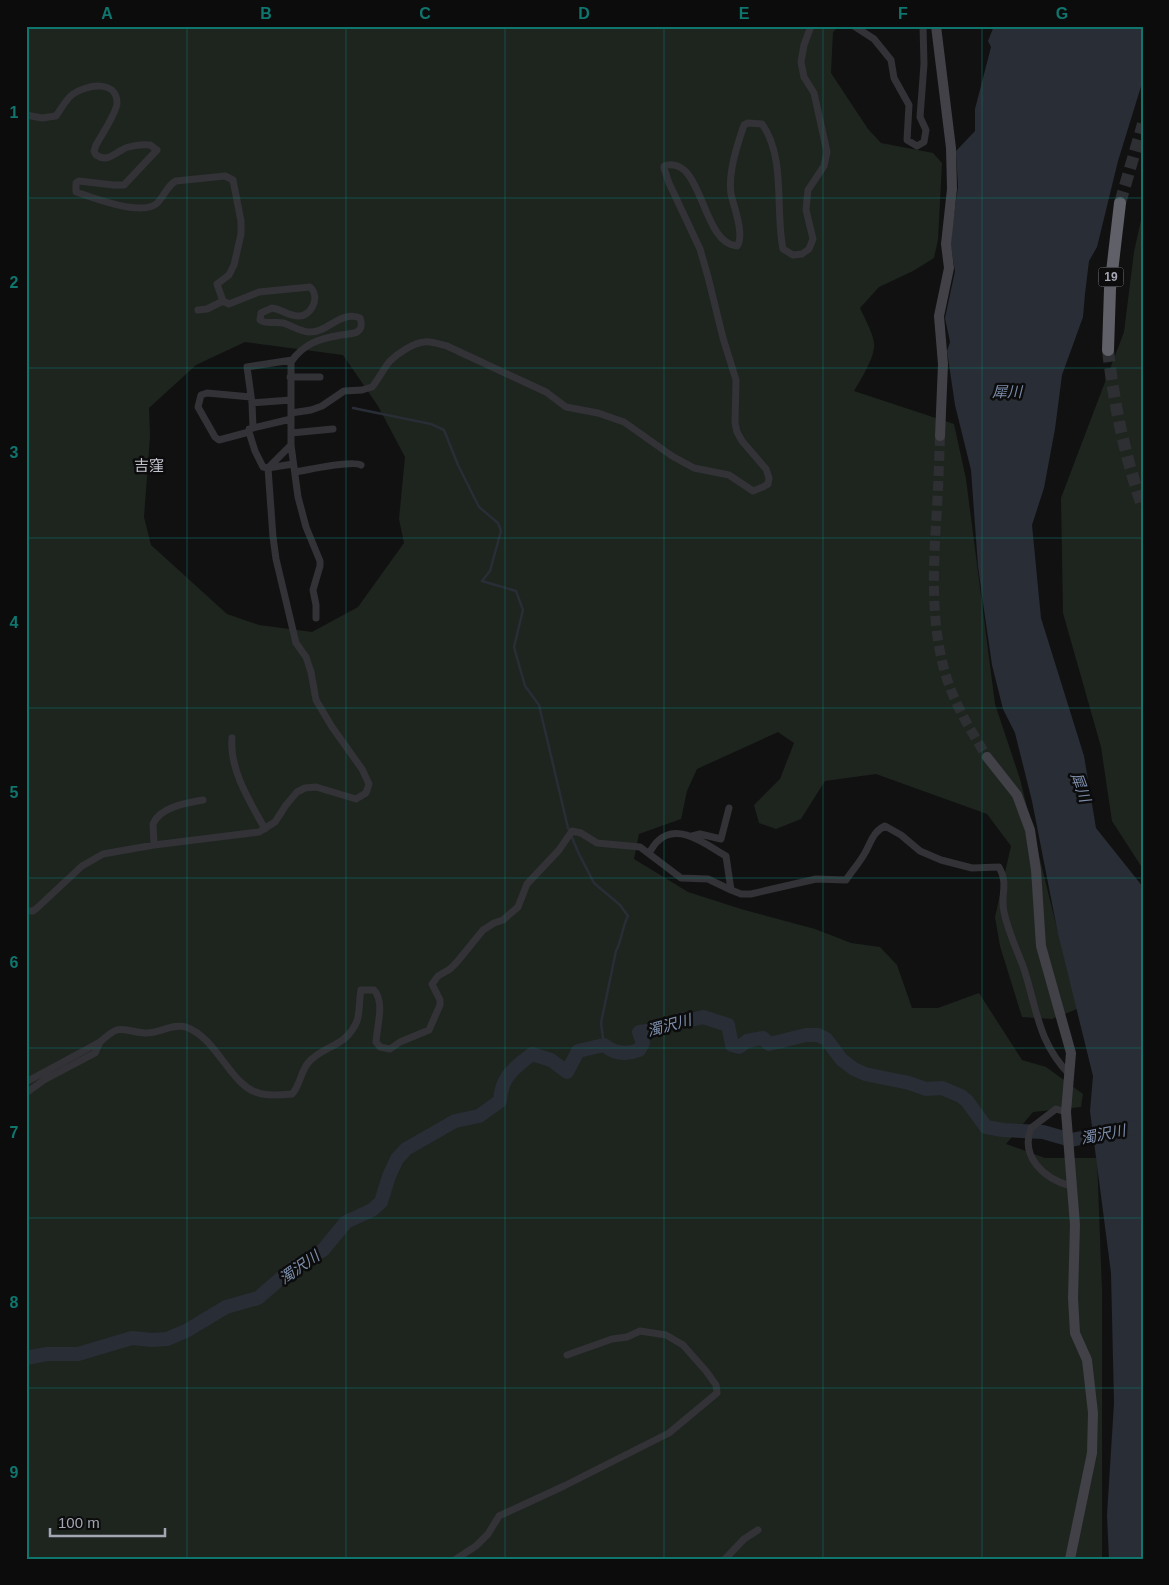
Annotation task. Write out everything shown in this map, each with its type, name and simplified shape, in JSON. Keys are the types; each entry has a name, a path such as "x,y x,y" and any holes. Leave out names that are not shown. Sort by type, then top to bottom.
{"highway":[{"name":"19","path":"1108,350 1110,289 1120,204"}],"street":[{"path":"291,400 252,400 207,393 201,395 198,407 215,437 219,440 322,406 344,390 362,390 372,387 390,362 398,355 417,344 423,342 433,343 447,346 546,392 566,407 598,413 624,422 672,456 694,468 729,475 753,491 768,484 769,478 766,469 742,440 734,423 736,380 700,249 669,183 664,166 673,164 680,167 693,183 718,235 728,244 737,246 740,239 731,192 732,169 744,125 748,123 762,124 770,138 778,177 780,235 783,249 793,255 802,254 809,249 813,239 806,210 808,190 824,166 827,152 814,93 804,77 801,62 811,26"},
{"path":"854,26 874,39 891,60 894,78 909,105 906,140 917,146 924,142 926,130 920,117 924,64 923,26"},
{"path":"936,26 951,148 952,188 946,244 949,268 939,316 943,364 940,436"},
{"path":"26,115 42,118 56,116 72,95 99,85 109,88 115,95 117,104 96,145 94,151 96,155 110,158 124,148 142,146 150,146 157,150 124,185 78,181 76,183 76,192 132,208 145,208 158,203 171,184 176,181 225,176 233,180 241,221 234,265 229,275 217,284 223,301 229,304 259,292 310,287 315,292 316,300 305,314 298,316 272,308 261,313 260,320 265,323 281,323 307,332 318,331 343,317 354,316 360,318 361,328 356,332 309,344 298,351 291,362 291,445 298,497 306,527 320,561 313,590 316,618"},
{"path":"198,310 207,309 223,301"},
{"path":"292,360 247,367 252,400 251,430 263,466 268,468 294,468 339,466 346,463 361,465"},
{"path":"290,377 320,378"},
{"path":"291,433 332,429"},
{"path":"26,912 37,908 91,860 103,854 154,845 247,834 265,829 275,822 297,792 305,788 316,787 356,800 366,793 369,784 362,769 332,727 316,700 306,657 296,643 276,558 268,468 291,445"},
{"path":"232,738 230,749 244,792 265,829"},
{"path":"987,758 1017,795 1030,830 1036,870 1041,946 1071,1053 1066,1112 1075,1224 1073,1298 1075,1333 1087,1360 1093,1413 1092,1453 1070,1559"},
{"path":"154,845 152,824 158,817 167,810 182,804 203,800"},
{"path":"648,853 659,840 674,834 692,836 700,834 721,839 729,808"},
{"path":"26,1082 100,1042 110,1033 123,1028 145,1033 179,1026 186,1027 207,1039 227,1068 249,1088 260,1094 292,1094 308,1064 315,1057 341,1042 348,1035 357,1020 361,990 374,990 380,998 376,1042 380,1047 390,1049 400,1042 429,1030 440,1005 440,1000 432,984 435,979 457,962 483,930 502,920 518,907 527,884 559,850 571,833 576,831 597,843 640,847 680,878 708,879 741,894 751,894 816,879 846,880 866,851 871,837 885,826 901,835 920,851 942,860 972,868 999,867 1005,880 1003,906 1008,930 1023,967 1036,1018 1054,1055 1069,1074"},
{"path":"692,836 726,856 731,890"},
{"path":"26,1092 44,1080 95,1054 100,1042"},
{"path":"1066,1112 1056,1109 1031,1128 1027,1143 1032,1161 1038,1167 1051,1177 1071,1186"},
{"path":"456,1559 476,1546 488,1534 500,1516 564,1486 669,1432 717,1393 716,1385 683,1345 666,1335 640,1331 627,1338 612,1339 568,1354"},
{"path":"725,1559 744,1539 758,1530"}],"shaded area":[{"path":"26,26 839,26 833,32 831,73 868,129 881,143 933,153 942,163 938,240 934,258 913,271 879,287 860,308 872,333 874,348 869,365 854,391 954,424 966,479 995,704 1020,779 1077,1009 1052,1019 1022,1017 1000,946 995,917 1011,846 987,814 876,774 825,781 801,819 776,829 759,823 754,805 780,779 794,743 778,732 697,769 687,791 681,819 639,834 634,859 688,892 815,929 851,943 880,947 897,965 912,1008 938,1008 979,993 1022,1060 1046,1067 1083,1094 1081,1107 1033,1112 1006,1144 1045,1158 1097,1158 1102,1291 1102,1559 26,1559","holes":["245,342 343,355 378,406 405,457 399,519 404,543 358,607 312,632 259,625 227,614 151,545 144,517 150,436 149,408 196,365"]},
{"path":"1143,211 1143,869 1112,821 1101,747 1063,613 1061,498 1124,332 1134,252"}],"water":[{"name":"犀川","path":"994,26 1143,26 1143,80 1118,161 1097,247 1089,261 1083,317 1062,375 1055,429 1044,488 1032,525 1041,618 1084,756 1096,828 1143,887 1143,1559 1109,1559 1107,1515 1114,1403 1111,1273 1090,1111 1093,1076 1058,934 1032,801 1015,733 1003,709 992,665 978,566 971,470 955,405 947,351 950,342 945,318 955,271 950,241 958,187 956,151 975,131 975,109 991,47 988,41"}],"waterway":[{"path":"353,408 431,424 444,430 458,465 479,507 498,523 501,531 490,571 482,581 516,591 523,610 514,647 525,686 539,705 568,828 594,883 620,905 628,916 616,951 601,1023 604,1045"},
{"name":"濁沢川","path":"26,1358 47,1354 78,1354 132,1338 167,1339 186,1331 226,1307 258,1298 294,1267 323,1250 346,1222 372,1210 381,1202 389,1176 397,1159 406,1149 455,1121 479,1116 500,1101 506,1079 514,1069 532,1054 551,1060 567,1072 578,1051 604,1045 616,1052 634,1052 639,1050 643,1043 639,1032 662,1029 682,1019 691,1020 703,1017 728,1025 732,1045 739,1047 747,1041 763,1038 769,1044 806,1035 818,1035 826,1039 842,1060 865,1074 909,1083 926,1089 942,1088 961,1096 967,1101 986,1127 1003,1130 1043,1132 1071,1140 1143,1126"}],"tunnel":[{"path":"1120,203 1143,124"},
{"path":"1108,350 1113,391 1121,431 1143,508"},
{"path":"940,436 935,543 935,619 946,676 969,728 987,757"}],"district":[{"name":"吉窪","path":"149,465"}]}
